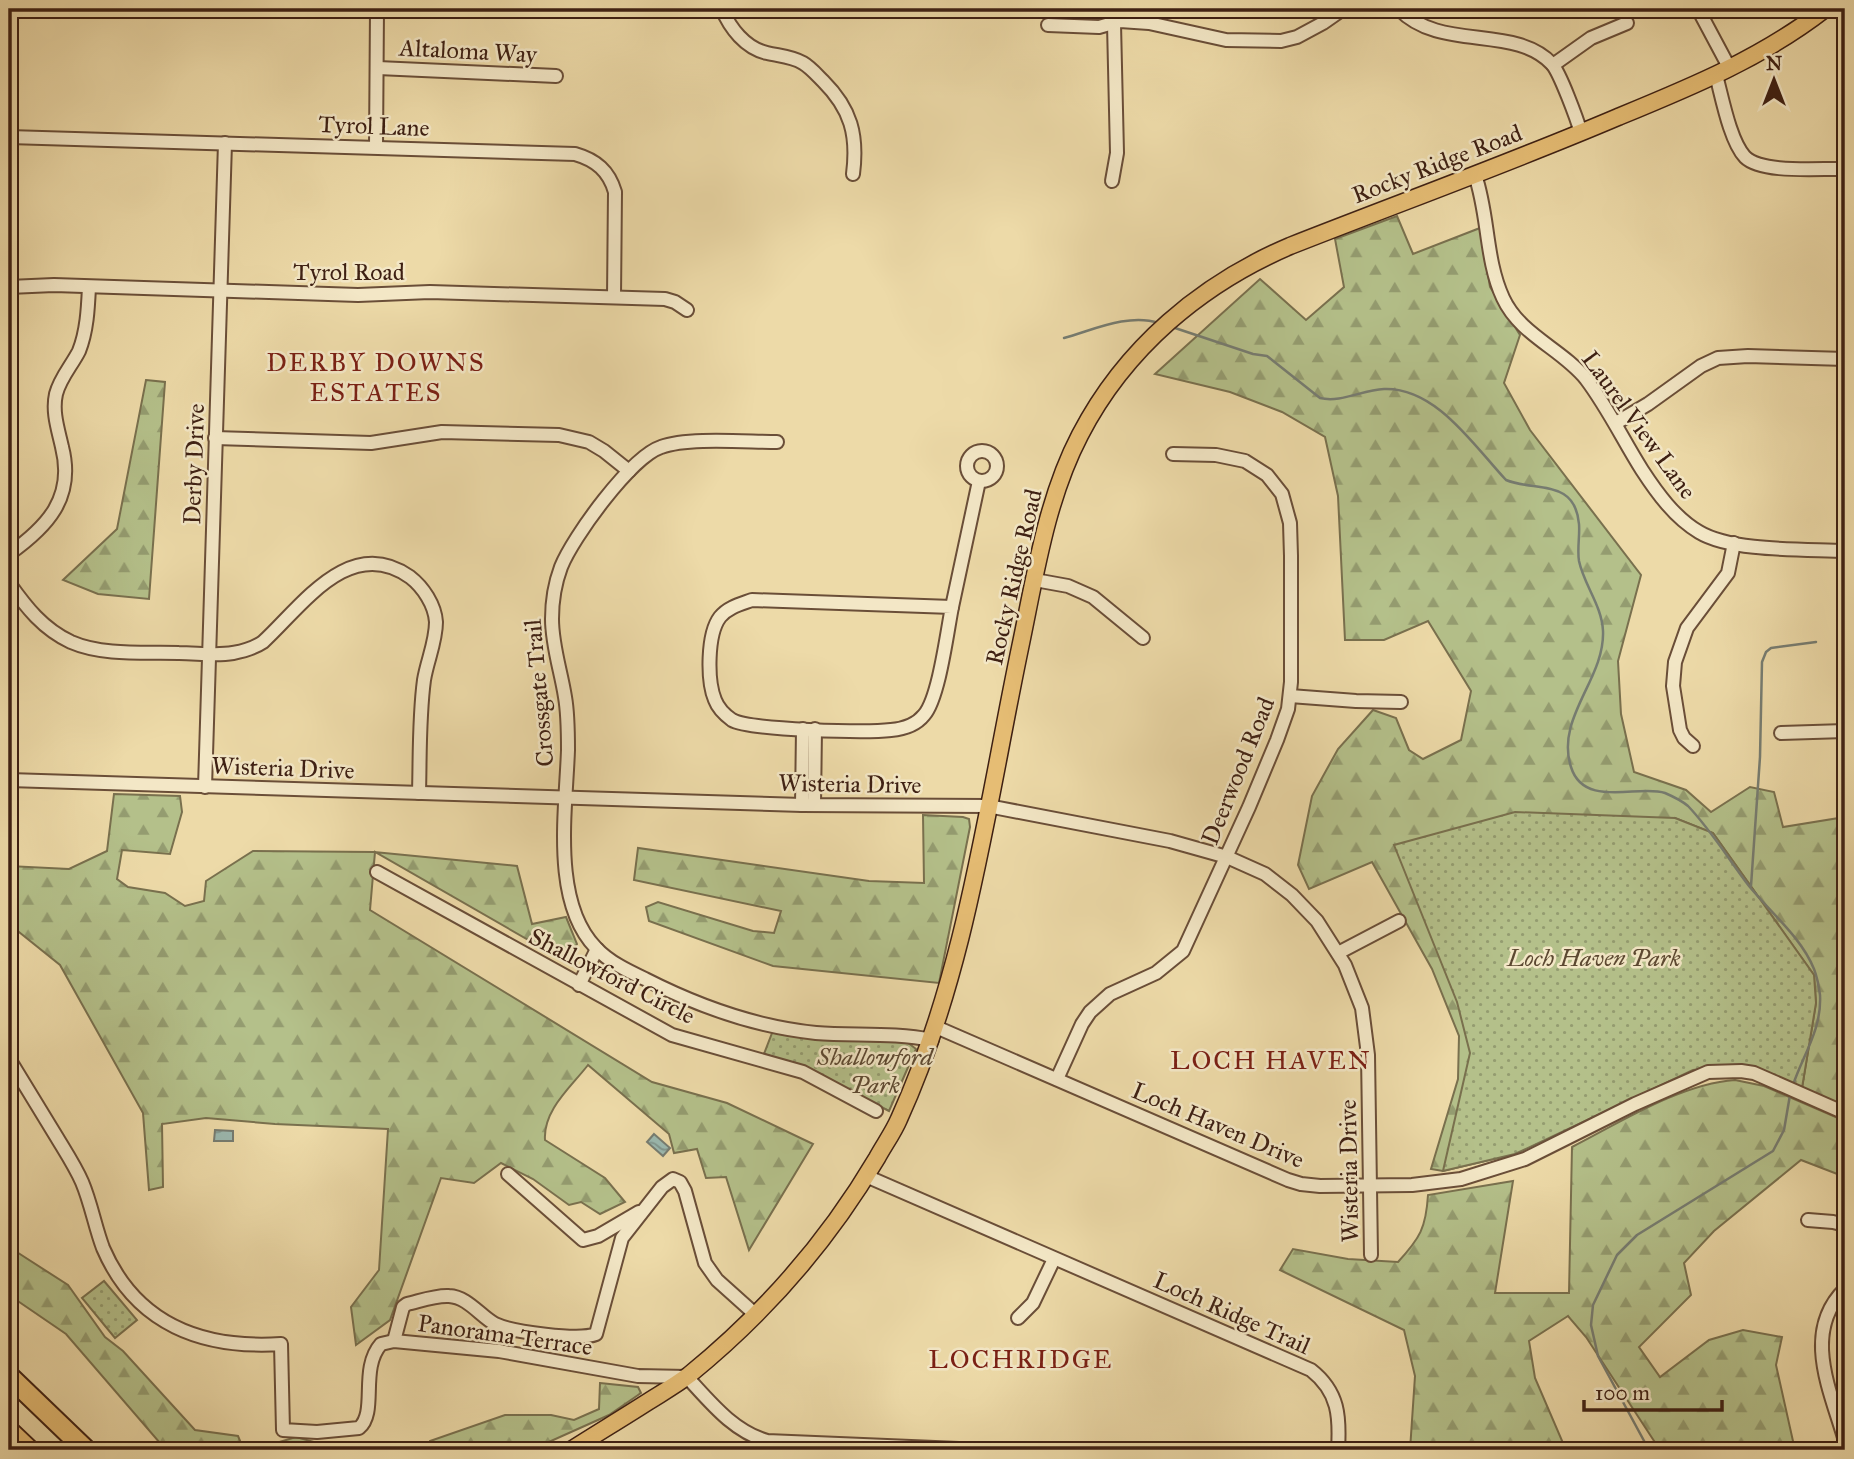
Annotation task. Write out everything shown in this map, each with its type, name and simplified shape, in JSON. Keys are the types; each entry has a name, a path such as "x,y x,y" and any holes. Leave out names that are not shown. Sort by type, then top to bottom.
{"highway":[{"path":"9,1376 86,1450"},
{"path":"9,1431 29,1450"}],"main road":[{"name":"Rocky Ridge Road","path":"571,1450 687,1377 756,1315 803,1265 833,1225 901,1116 934,1034 956,959 1052,509 1069,459 1087,422 1130,360 1194,301 1220,282 1262,258 1581,133 1723,72 1779,42 1825,9"}],"street":[{"path":"376,148 377,9"},
{"path":"722,9 729,24 746,43 765,53 783,55 805,63 835,92 849,116 853,130 856,150 853,174"},
{"path":"1048,24 1099,27 1120,22 1149,23 1226,40 1281,41 1297,37 1343,9"},
{"path":"1399,9 1410,20 1435,31 1529,48 1553,65 1581,133"},
{"path":"1698,9 1723,72 1736,143 1748,159 1761,166 1845,169"},
{"path":"1553,65 1591,38 1627,23"},
{"path":"1112,181 1117,153 1114,24"},
{"name":"Altaloma Way","path":"378,68 556,76"},
{"name":"Tyrol Lane","path":"9,137 565,153 592,160 609,177 615,192 614,297"},
{"name":"Derby Drive","path":"205,787 225,143"},
{"name":"Laurel View Lane","path":"1475,174 1493,270 1508,307 1527,329 1556,350 1577,370 1616,423 1643,471 1678,516 1707,536 1734,543 1845,551"},
{"name":"Tyrol Road","path":"9,287 358,295 430,292 614,297 665,299 687,310"},
{"path":"9,554 42,528 62,494 65,465 55,421 55,401 61,381 83,339 89,287"},
{"path":"1616,423 1701,366 1718,358 1748,356 1845,359"},
{"path":"215,438 370,443 442,432 559,435 589,442 629,471"},
{"name":"Crossgate Trail","path":"597,949 576,919 566,884 568,725 553,641 552,616 554,591 561,567 573,543 643,456 662,446 687,443 777,442"},
{"name":"Deerwood Road","path":"1057,1079 1090,1012 1110,994 1156,973 1182,951 1277,740 1290,696 1290,523 1282,494 1266,475 1245,461 1216,455 1173,454"},
{"path":"952,607 760,600 746,602 720,616 711,637 712,687 718,706 726,715 746,725 888,731 918,721 932,699 952,607 979,481"},
{"path":"1693,746 1680,730 1673,686 1675,662 1687,628 1728,573 1734,543"},
{"path":"9,583 36,618 58,635 74,643 107,650 209,654 243,651 263,642 321,585 341,571 372,564 393,569 411,578 428,598 436,621 423,695 419,793"},
{"path":"1035,580 1068,586 1093,597 1143,638"},
{"path":"1290,696 1401,702"},
{"path":"808,805 809,729"},
{"path":"1781,733 1845,731"},
{"name":"Wisteria Drive","path":"9,780 808,805 988,806 1170,841 1227,856 1265,874 1292,895 1317,921 1338,954 1362,1008 1368,1055 1371,1255"},
{"name":"Shallowford Circle","path":"377,872 672,1035 803,1072 876,1111"},
{"path":"1338,954 1399,921"},
{"path":"579,985 597,949"},
{"name":"Loch Haven Drive","path":"597,949 617,964 651,982 716,1011 803,1031 934,1034 1057,1079 1288,1180 1320,1186 1441,1183 1525,1159 1635,1104 1708,1072 1754,1073 1845,1113"},
{"name":"Panorama Terrace","path":"9,1059 76,1169 103,1248 127,1289 159,1317 193,1335 226,1344 281,1344 282,1430 317,1432 359,1428 366,1420 371,1359 381,1344 394,1341 499,1351 638,1376 687,1377"},
{"path":"508,1174 583,1240 598,1236 645,1209"},
{"name":"Loch Ridge Trail","path":"866,1175 1311,1370 1325,1383 1336,1399 1340,1423 1338,1450"},
{"path":"394,1341 403,1307 451,1296 462,1300 494,1323 517,1331 583,1337 596,1334 622,1238 662,1187 673,1179 680,1182 685,1191 705,1263 718,1280 756,1315"},
{"path":"1808,1220 1845,1226"},
{"path":"1018,1318 1033,1303 1054,1259"},
{"path":"1845,1290 1828,1312 1821,1341 1823,1362 1840,1404 1845,1441"},
{"path":"687,1377 724,1418 751,1436 768,1441 843,1447 983,1450"}],"green space":[{"path":"1397,216 1413,254 1480,228 1490,287 1520,335 1504,383 1530,430 1641,575 1618,661 1621,714 1634,772 1686,790 1711,812 1750,787 1774,792 1783,827 1845,817 1845,1107 1802,1088 1816,1003 1814,975 1713,833 1675,818 1500,1041 1515,1154 1443,1171 1431,1169 1458,1079 1459,1036 1432,969 1372,862 1309,889 1298,865 1312,796 1338,749 1373,710 1396,718 1409,750 1423,759 1461,740 1471,691 1428,621 1384,640 1345,640 1338,496 1325,437 1282,412 1230,392 1155,374 1260,279 1306,320 1344,287 1335,239"},
{"path":"146,380 165,382 149,599 98,594 63,580 117,529"},
{"path":"114,794 180,796 182,812 170,854 122,850 117,879 128,887 165,893 185,906 204,901 206,881 253,851 375,852 370,910 652,1082 727,1103 813,1144 749,1250 726,1177 706,1178 697,1149 674,1153 669,1134 588,1065 553,1109 548,1119 545,1140 605,1178 625,1202 600,1214 581,1202 569,1205 533,1179 501,1163 474,1183 441,1178 390,1320 356,1345 351,1307 379,1270 388,1129 206,1118 162,1124 163,1187 149,1190 143,1113 60,965 9,924 9,866 69,869 107,851"},
{"name":"Loch Haven Park","path":"1515,812 1675,818 1713,833 1814,975 1816,1003 1802,1088 1719,1067 1693,1070 1515,1154 1443,1171 1470,1053 1457,1002 1394,845"},
{"path":"923,815 963,817 969,819 970,827 939,983 773,966 649,921 646,907 658,902 753,931 774,933 781,911 634,880 638,848 869,881 924,883"},
{"path":"375,852 517,866 532,924 566,917 577,944 565,961"},
{"name":"Shallowford Park","path":"774,1028 819,1040 907,1042 916,1049 889,1111 807,1068 764,1054"},
{"path":"1735,1080 1764,1086 1845,1121 1845,1177 1801,1160 1714,1231 1684,1263 1691,1295 1639,1347 1660,1377 1709,1340 1743,1330 1782,1337 1776,1365 1795,1450 1660,1450 1586,1337 1568,1316 1529,1341 1535,1378 1566,1450 1410,1450 1415,1376 1404,1330 1280,1270 1293,1249 1348,1259 1398,1262 1420,1232 1426,1216 1428,1195 1513,1181 1495,1293 1569,1293 1572,1147 1672,1096 1714,1083"},
{"path":"9,1247 68,1285 105,1337 123,1351 195,1430 238,1436 243,1448 256,1449 296,1437 325,1445 327,1450 166,1450 66,1334 9,1295"},
{"path":"104,1281 137,1320 115,1338 82,1298"},
{"path":"600,1383 638,1387 641,1393 609,1415 531,1450 429,1450 430,1441 505,1415 551,1415 574,1420 599,1409"}],"water":[{"path":"215,1130 233,1131 233,1141 214,1141"},
{"path":"654,1134 670,1148 663,1156 647,1142"}],"waterway":[{"path":"1064,338 1123,321 1147,320 1159,323"},
{"path":"1172,327 1253,354 1267,356 1320,398 1344,398 1384,389 1403,391 1420,398 1452,421 1506,480 1552,489 1570,499 1576,509 1579,524 1579,561 1600,613 1603,631 1597,666 1570,732 1568,749 1571,767 1578,780 1588,788 1613,792 1654,791 1665,793 1688,806 1749,886 1801,946 1816,975 1820,1007 1815,1031 1793,1085"},
{"path":"1751,886 1760,757 1762,662 1771,648 1816,642"},
{"path":"1649,1450 1598,1356 1591,1325 1593,1305 1617,1255 1637,1235 1773,1151 1784,1130 1790,1095"}],"district":[{"name":"DERBY DOWNS ESTATES","path":"376,377"},
{"name":"LOCH HAVEN","path":"1271,1060"},
{"name":"LOCHRIDGE","path":"1021,1359"}]}
